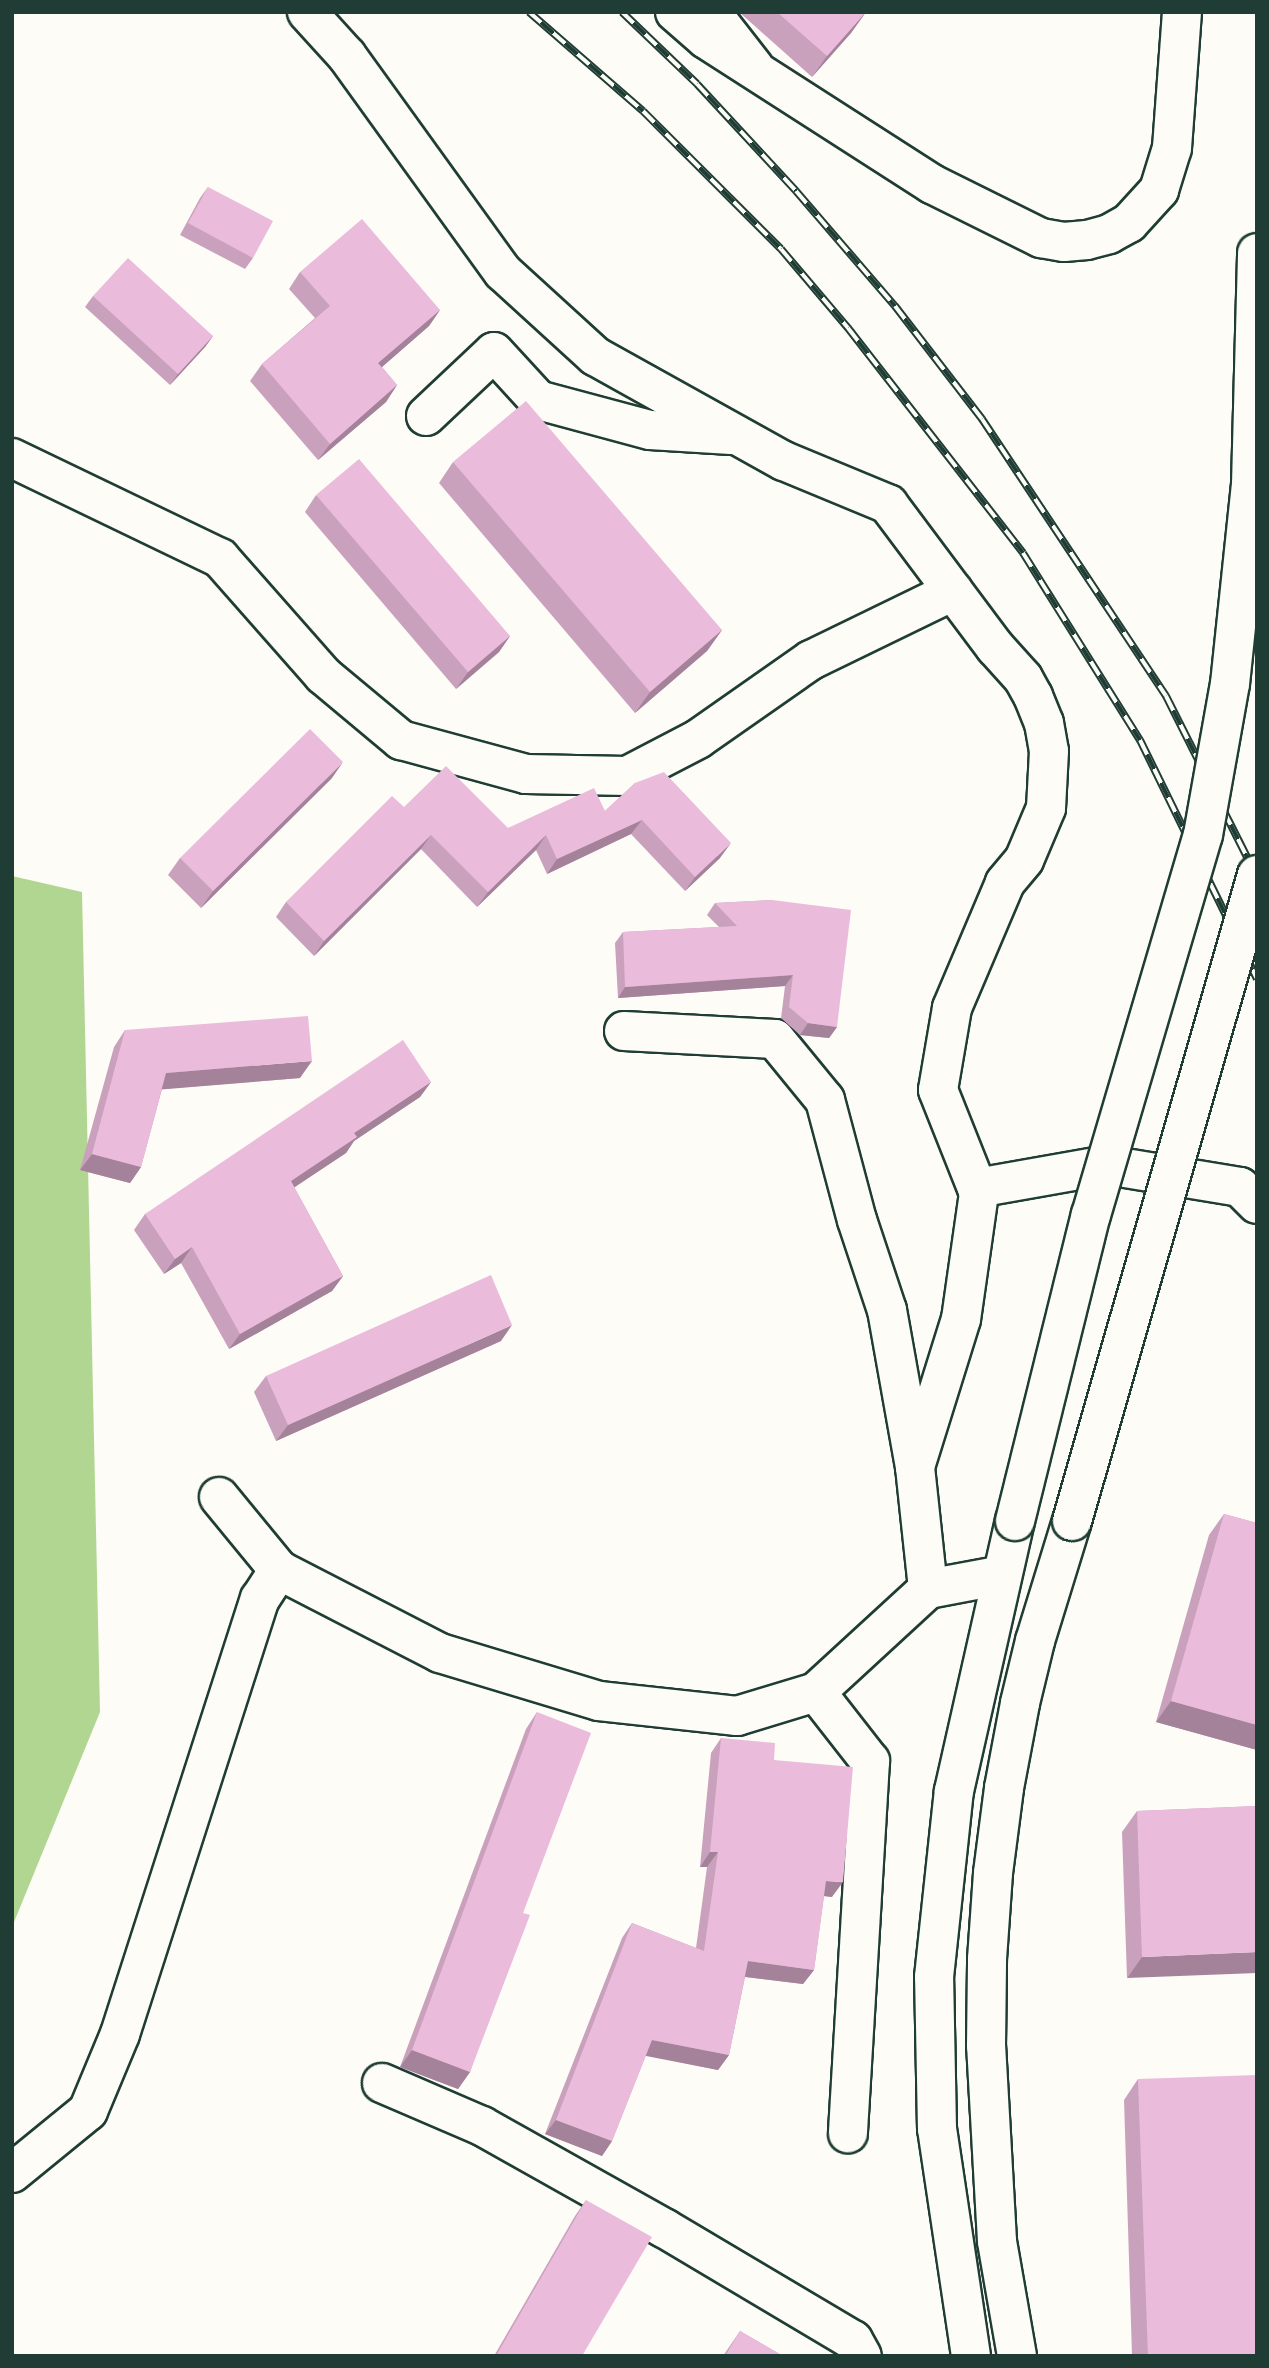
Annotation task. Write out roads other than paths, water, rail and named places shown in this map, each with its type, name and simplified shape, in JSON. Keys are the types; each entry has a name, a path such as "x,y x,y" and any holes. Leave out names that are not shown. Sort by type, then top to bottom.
{"street":[{"path":"307,12 347,57 503,272 595,356 784,461 888,504 1023,678 1044,723 1049,751 1046,808 1024,860 1005,883 952,1008 938,1090 979,1194 961,1320 915,1467"},
{"path":"675,12 706,39 932,184 1041,238 1064,242 1087,240 1129,223 1159,190 1168,170 1182,12"},
{"path":"711,12 757,72"},
{"path":"971,2356 937,2129 934,1978 954,1791 1002,1575 1091,1214 1203,835 1230,684 1251,485 1257,253"},
{"path":"426,416 494,352 538,400 650,430 740,436"},
{"path":"12,458 67,482 220,558 323,675 401,740 526,774 627,776 698,739 811,660 953,591"},
{"path":"12,486 67,482"},
{"path":"1017,2356 997,2241 986,2046 987,1959 1003,1800 1020,1703 1042,1617 1257,875"},
{"path":"624,1031 775,1039 825,1100 857,1220 887,1310 915,1467 928,1590"},
{"path":"976,1188 1107,1166 1240,1187 1257,1204"},
{"path":"219,1497 279,1570 440,1653 599,1701 737,1716 816,1692 928,1590 1002,1575"},
{"path":"12,2173 88,2111 120,2034 260,1600 279,1570"},
{"path":"816,1692 870,1761 848,2133"},
{"path":"382,2083 482,2126 664,2228 853,2340 862,2356"}],"railway":[{"path":"529,12 643,111 781,249 848,328 1023,553 1140,740 1257,979"},
{"path":"622,12 697,84 796,191 895,306 982,419 1166,696 1257,877"}]}
